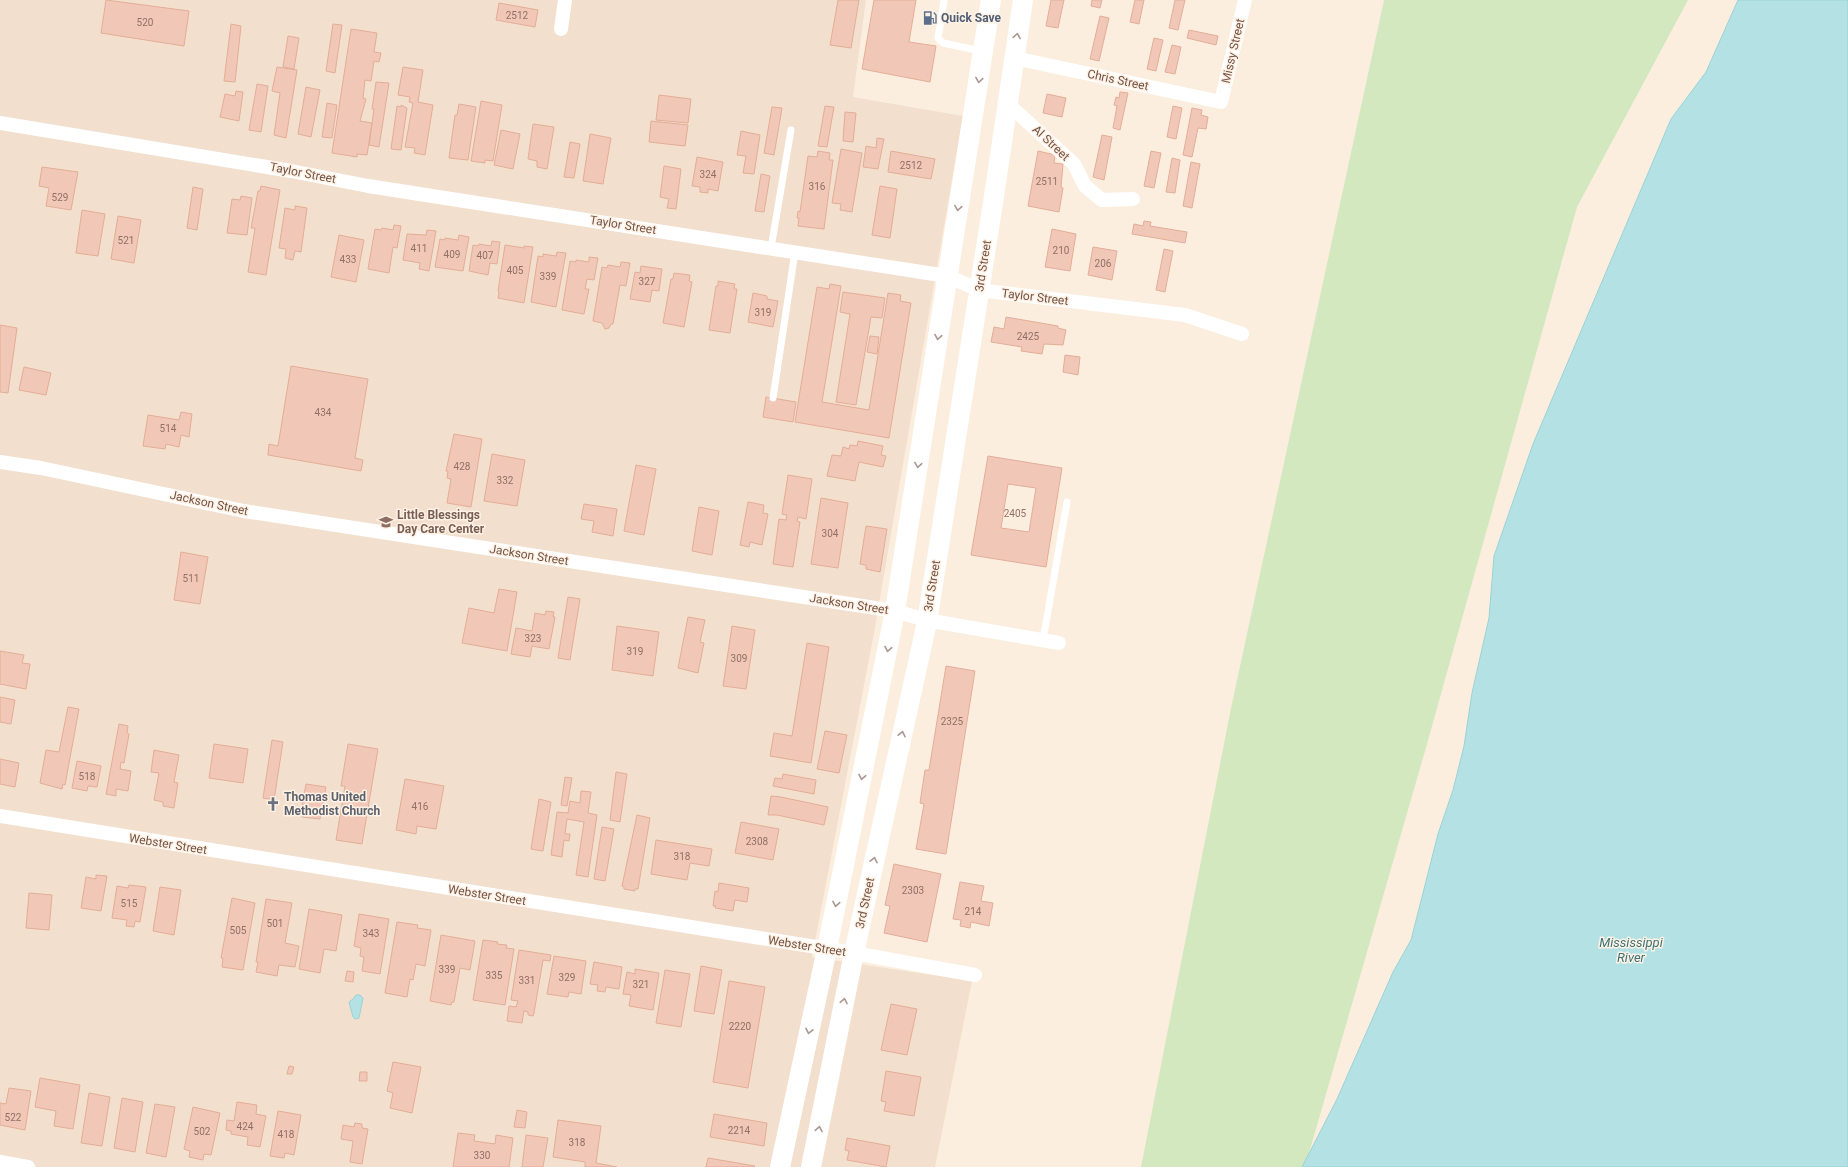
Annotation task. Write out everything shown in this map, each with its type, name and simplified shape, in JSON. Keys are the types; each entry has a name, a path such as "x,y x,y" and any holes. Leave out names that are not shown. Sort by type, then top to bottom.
{"main road":[{"path":"780,1167 827,949 895,611 991,0"},
{"name":"3rd Street","path":"811,1167 854,953 926,620 979,290 1022,0"}],"street":[{"path":"560,29 565,0"},
{"name":"Missy Street","path":"1221,102 1245,0"},
{"name":"Chris Street","path":"1014,58 1221,102"},
{"name":"Al Street","path":"1007,102 1074,164 1085,186 1102,200 1133,199"},
{"name":"Taylor Street","path":"0,123 276,168 368,186 947,276 979,290 1185,315 1242,334"},
{"name":"Jackson Street","path":"0,462 41,468 244,511 895,611 926,620 1059,643"},
{"name":"Webster Street","path":"0,816 854,953 975,975"},
{"path":"0,1162 28,1167"}],"lane":[{"path":"944,0 938,38 943,44 983,51"},
{"path":"771,248 791,130"},
{"path":"773,398 795,252"},
{"path":"1043,640 1068,502"}],"shaded area":[{"path":"0,0 866,0 853,97 963,116 874,633 812,957 972,981 935,1167 0,1167"}],"green space":[{"path":"1384,0 1688,0 1577,207 1427,744 1305,1167 1141,1167 1231,708"}],"water":[{"name":"Mississippi River","path":"1738,0 1848,0 1848,1167 1302,1167 1337,1099 1393,972 1411,940 1438,834 1453,790 1464,746 1472,693 1489,618 1494,556 1533,444 1671,119 1706,72"},
{"path":"356,995 360,995 363,998 359,1018 355,1019 353,1017 349,1002"}],"building":[{"path":"106,0 189,11 184,46 101,33"},
{"path":"838,0 859,0 851,48 830,45"},
{"path":"874,0 916,0 909,42 936,46 930,82 862,69"},
{"path":"1051,0 1064,0 1058,28 1046,26"},
{"path":"1092,0 1102,0 1100,8 1091,6"},
{"path":"1135,0 1144,0 1139,24 1130,22"},
{"path":"1175,0 1185,0 1178,30 1169,28"},
{"path":"499,3 538,10 535,27 496,20"},
{"path":"1100,16 1109,18 1099,61 1090,59"},
{"path":"231,24 241,26 235,82 224,81"},
{"path":"333,24 342,25 335,73 326,71"},
{"path":"351,29 377,33 374,52 381,53 379,62 374,61 371,81 365,80 363,98 366,99 360,121 372,123 367,155 357,154 357,157 332,153"},
{"path":"1189,30 1218,36 1216,45 1187,38"},
{"path":"288,36 299,38 294,69 283,67"},
{"path":"1154,38 1163,40 1156,71 1147,69"},
{"path":"1172,45 1181,47 1175,74 1165,72"},
{"path":"277,67 297,70 286,138 274,135 280,93 272,91"},
{"path":"403,67 423,70 418,102 433,105 425,155 414,153 415,148 405,147 413,103 409,102 410,97 398,95"},
{"path":"376,82 389,83 379,147 369,145"},
{"path":"257,84 268,86 261,132 249,130"},
{"path":"306,87 320,90 311,137 298,134"},
{"path":"236,91 243,92 239,121 220,117 225,94 235,96"},
{"path":"1120,92 1128,93 1120,130 1113,128 1117,106 1114,105 1116,97 1119,98"},
{"path":"1047,94 1066,98 1062,117 1043,113"},
{"path":"659,95 691,99 688,123 656,120"},
{"path":"481,101 502,105 493,161 485,160 485,163 471,161"},
{"path":"327,103 337,105 332,138 322,137"},
{"path":"459,104 476,107 468,160 449,158 455,115 457,115"},
{"path":"401,105 407,108 401,150 391,149 397,106 401,107"},
{"path":"825,106 834,107 827,147 818,146"},
{"path":"1173,106 1182,108 1176,139 1167,137"},
{"path":"772,107 782,108 774,155 764,153"},
{"path":"1192,108 1202,110 1201,115 1208,117 1206,129 1198,128 1192,157 1183,155"},
{"path":"845,112 856,113 853,142 843,141"},
{"path":"651,121 688,125 685,146 649,142"},
{"path":"533,124 554,127 547,169 537,167 537,161 528,159"},
{"path":"501,130 520,134 513,169 494,165"},
{"path":"741,131 760,135 754,174 743,173 746,156 737,155"},
{"path":"590,134 611,138 603,184 583,181"},
{"path":"1102,135 1112,137 1104,180 1093,177"},
{"path":"877,138 884,139 878,169 863,167 866,146 876,148"},
{"path":"570,142 580,144 574,178 564,177"},
{"path":"841,149 862,153 852,212 840,210 841,204 832,203"},
{"path":"818,151 830,153 829,160 833,160 824,229 798,226 799,218 797,218 798,211 800,212 808,156 817,157"},
{"path":"891,151 935,159 931,179 888,172"},
{"path":"1038,151 1055,155 1054,163 1063,164 1061,187 1063,188 1059,212 1028,206"},
{"path":"1151,151 1161,153 1154,188 1144,186"},
{"path":"697,157 723,162 718,191 708,189 708,193 700,192 700,187 692,186"},
{"path":"1172,158 1180,160 1175,193 1166,192"},
{"path":"1191,162 1200,164 1192,208 1183,206"},
{"path":"664,166 681,169 676,209 667,208 669,199 660,197"},
{"path":"42,167 78,172 71,210 46,206 49,188 39,186"},
{"path":"761,174 770,176 764,212 755,211"},
{"path":"261,186 280,190 266,275 248,272 255,228 251,228 258,191 260,191"},
{"path":"880,186 897,189 890,238 872,235"},
{"path":"193,187 203,189 197,230 187,228"},
{"path":"241,196 252,198 247,235 227,233 232,199 240,200"},
{"path":"295,206 307,208 301,252 295,251 293,260 285,258 286,249 279,248 285,208 295,210"},
{"path":"82,210 105,214 98,256 76,253"},
{"path":"118,216 141,220 134,263 111,259"},
{"path":"1144,221 1151,222 1150,226 1187,232 1185,243 1132,234 1134,224 1143,226"},
{"path":"394,225 401,226 397,248 393,247 389,273 368,269 375,229 381,230 382,228 393,230"},
{"path":"1052,229 1076,234 1070,271 1045,267"},
{"path":"427,230 436,231 429,271 419,269 420,263 403,260 407,234 426,235"},
{"path":"339,235 364,240 356,282 331,277"},
{"path":"459,235 469,237 463,271 435,267 440,239 445,240 445,238 458,240"},
{"path":"492,241 500,242 497,264 490,263 488,275 469,271 473,245 478,246 479,244 491,246"},
{"path":"505,245 524,248 524,246 533,247 524,303 498,298"},
{"path":"1093,247 1117,251 1112,280 1088,275"},
{"path":"1164,249 1173,251 1165,292 1156,290"},
{"path":"557,252 566,253 556,307 531,302 538,256 543,257 543,254 556,256"},
{"path":"589,257 598,258 594,280 587,279 585,289 589,289 584,314 562,310 570,261 576,262 576,260 589,262"},
{"path":"621,262 630,263 626,286 620,285 613,324 611,324 609,328 605,329 602,323 593,321 602,267 607,268 608,265 620,267"},
{"path":"641,266 662,269 659,291 652,290 650,302 630,299 635,272 640,273"},
{"path":"674,273 690,275 689,281 692,282 684,327 663,323 671,279 673,279"},
{"path":"718,281 735,284 734,289 737,289 730,333 709,330"},
{"path":"830,284 841,286 822,402 869,410 888,293 901,295 900,301 911,303 889,438 795,422 817,287 829,289"},
{"path":"843,292 885,298 882,318 871,317 856,405 836,402 850,314 840,312"},
{"path":"753,293 767,296 767,299 778,301 773,327 748,322"},
{"path":"1006,317 1058,326 1058,328 1066,330 1063,345 1044,344 1042,354 1021,351 1022,347 991,342 994,327 1004,329"},
{"path":"0,325 17,328 8,393 0,392"},
{"path":"870,336 879,337 877,354 867,352"},
{"path":"1065,355 1080,357 1078,375 1063,372"},
{"path":"291,366 368,379 355,458 363,460 361,471 268,455 269,444 278,446"},
{"path":"24,367 51,373 46,395 19,390"},
{"path":"766,397 796,402 793,422 763,417"},
{"path":"181,412 192,414 189,437 181,435 179,447 166,444 165,449 143,446 148,415 179,420"},
{"path":"454,434 482,439 471,507 447,503 451,479 447,478 448,471 446,471"},
{"path":"858,441 883,446 881,455 886,456 883,467 859,462 855,481 827,476 832,455 841,456 843,447 849,449 850,445 857,446"},
{"path":"492,454 525,460 517,506 484,501"},
{"path":"988,456 1062,468 1046,567 971,555","holes":["1008,484 1036,488 1029,532 1001,528"]},
{"path":"636,465 656,469 644,535 624,531"},
{"path":"788,475 812,479 806,519 798,517 797,521 800,522 793,567 773,564 779,519 786,520 787,515 782,514"},
{"path":"821,498 848,503 838,568 811,564"},
{"path":"748,502 764,505 763,513 768,514 762,545 750,542 749,547 740,545"},
{"path":"584,504 617,509 613,536 592,532 594,521 581,519"},
{"path":"699,507 719,511 712,555 692,551"},
{"path":"866,526 887,529 880,572 866,569 866,565 860,564"},
{"path":"181,552 208,557 200,604 174,600"},
{"path":"499,589 517,592 507,651 462,643 469,608 494,613"},
{"path":"568,597 580,599 570,660 558,658"},
{"path":"546,611 554,612 553,617 555,617 549,649 532,646 530,657 511,654 516,628 532,631 535,613 545,615"},
{"path":"688,617 705,620 700,642 704,643 698,673 678,668"},
{"path":"617,626 659,632 653,676 612,670"},
{"path":"732,626 755,630 746,689 723,686"},
{"path":"807,643 829,647 811,763 770,756 774,733 792,736"},
{"path":"0,651 24,655 22,663 30,664 26,689 0,684"},
{"path":"946,666 975,671 946,854 916,849 924,804 920,803 925,770 929,770"},
{"path":"0,697 15,700 11,724 0,722"},
{"path":"68,707 79,709 65,785 63,784 62,789 40,783 46,750 59,752"},
{"path":"119,724 128,726 127,733 129,734 124,763 121,762 120,769 131,771 128,791 116,789 116,796 106,794"},
{"path":"825,731 847,735 839,773 817,769"},
{"path":"272,740 283,742 274,800 263,798"},
{"path":"214,744 248,749 243,783 209,778"},
{"path":"348,744 378,749 362,844 336,840 345,786 341,786"},
{"path":"154,750 179,755 174,782 178,783 174,808 163,806 163,802 154,800 159,773 151,772"},
{"path":"0,759 19,763 15,787 0,784"},
{"path":"77,761 101,766 97,787 88,786 87,791 72,788"},
{"path":"616,772 627,774 620,822 610,820"},
{"path":"783,774 816,780 814,794 773,786 775,778 782,779"},
{"path":"565,777 572,778 567,806 561,805"},
{"path":"405,779 444,786 436,829 417,826 416,834 396,830"},
{"path":"306,784 326,787 320,819 302,817 304,811 301,811"},
{"path":"581,791 591,792 588,813 597,815 588,877 576,875 584,822 567,819 565,834 570,834 569,841 564,840 562,857 551,855 557,812 568,813 570,801 580,803"},
{"path":"771,796 828,807 824,825 777,815 768,815"},
{"path":"539,799 551,802 543,851 531,849"},
{"path":"637,815 650,818 638,889 635,889 635,891 624,889 622,886"},
{"path":"741,822 779,829 773,860 735,853"},
{"path":"602,827 614,829 605,881 594,879"},
{"path":"656,840 712,849 709,866 690,863 687,880 651,874"},
{"path":"894,864 941,874 927,942 884,933 890,906 885,905"},
{"path":"96,875 107,876 101,911 81,908 86,877 96,879"},
{"path":"960,882 984,886 981,901 993,903 989,926 971,922 970,928 960,926 961,920 953,919"},
{"path":"719,883 749,888 747,902 735,900 733,911 715,908 716,906 713,906 715,891 718,892"},
{"path":"129,885 146,887 140,922 135,921 134,927 126,926 127,920 112,918 117,886 128,888"},
{"path":"160,887 181,890 174,935 153,931"},
{"path":"29,893 52,895 49,930 26,928"},
{"path":"232,898 255,903 243,970 222,967 223,958 221,958"},
{"path":"266,899 292,903 285,943 299,946 295,967 279,965 277,976 256,972 258,962 256,962"},
{"path":"309,909 342,915 336,951 324,949 320,973 299,969"},
{"path":"359,914 389,919 380,974 362,971 364,957 360,956 361,948 354,946"},
{"path":"397,922 418,925 417,928 431,930 425,966 416,964 413,980 410,979 407,997 385,993"},
{"path":"441,935 475,941 470,970 460,968 454,1002 452,1002 451,1005 430,1001"},
{"path":"483,940 498,942 497,944 507,945 506,948 514,949 505,1005 473,1000"},
{"path":"519,950 551,955 550,961 543,960 533,1016 528,1015 528,1012 524,1011 522,1023 507,1021 509,1006 516,1007 518,1001 511,1000"},
{"path":"554,956 586,961 581,994 569,992 568,997 547,994"},
{"path":"594,962 622,967 619,989 606,987 605,992 597,991 598,985 590,984"},
{"path":"701,966 722,970 714,1014 694,1011"},
{"path":"635,969 659,973 653,1010 629,1006 631,995 623,994 627,972 635,974"},
{"path":"665,970 690,974 681,1027 656,1023"},
{"path":"347,971 354,972 353,982 345,981"},
{"path":"729,981 765,987 748,1088 713,1082"},
{"path":"891,1004 917,1009 907,1055 881,1050"},
{"path":"393,1062 421,1067 412,1113 390,1108 393,1093 387,1091"},
{"path":"289,1066 294,1067 292,1074 287,1074"},
{"path":"886,1071 921,1077 914,1116 884,1111 886,1102 881,1101"},
{"path":"360,1072 367,1072 367,1081 359,1081"},
{"path":"40,1078 80,1085 73,1129 54,1126 56,1111 35,1107"},
{"path":"9,1088 31,1091 25,1130 0,1125 0,1103 6,1104"},
{"path":"89,1093 110,1097 102,1146 81,1143"},
{"path":"122,1098 143,1102 135,1152 114,1148"},
{"path":"237,1102 257,1105 256,1114 266,1116 260,1147 247,1145 248,1137 231,1134 231,1131 226,1130 227,1120 234,1121"},
{"path":"155,1104 175,1107 166,1157 146,1153"},
{"path":"193,1107 220,1113 211,1155 204,1154 203,1160 189,1157 190,1151 184,1149"},
{"path":"517,1110 527,1112 525,1128 514,1127"},
{"path":"278,1111 301,1115 294,1155 285,1153 284,1158 270,1156"},
{"path":"714,1114 767,1123 764,1146 710,1137"},
{"path":"558,1120 601,1126 596,1163 617,1167 585,1167 585,1162 553,1157"},
{"path":"355,1123 362,1124 362,1128 368,1129 362,1164 350,1162 353,1141 341,1139 343,1125 354,1127"},
{"path":"458,1133 475,1135 474,1141 495,1144 496,1135 513,1138 509,1167 453,1167"},
{"path":"526,1135 548,1138 543,1167 522,1167"},
{"path":"847,1138 890,1146 886,1167 847,1160 849,1151 845,1150"},
{"path":"708,1158 755,1166 706,1167"}],"place":[{"name":"Quick Save","path":"930,18"},
{"name":"Little Blessings Day Care Center","path":"386,522"},
{"name":"Thomas United Methodist Church","path":"273,804"}]}
